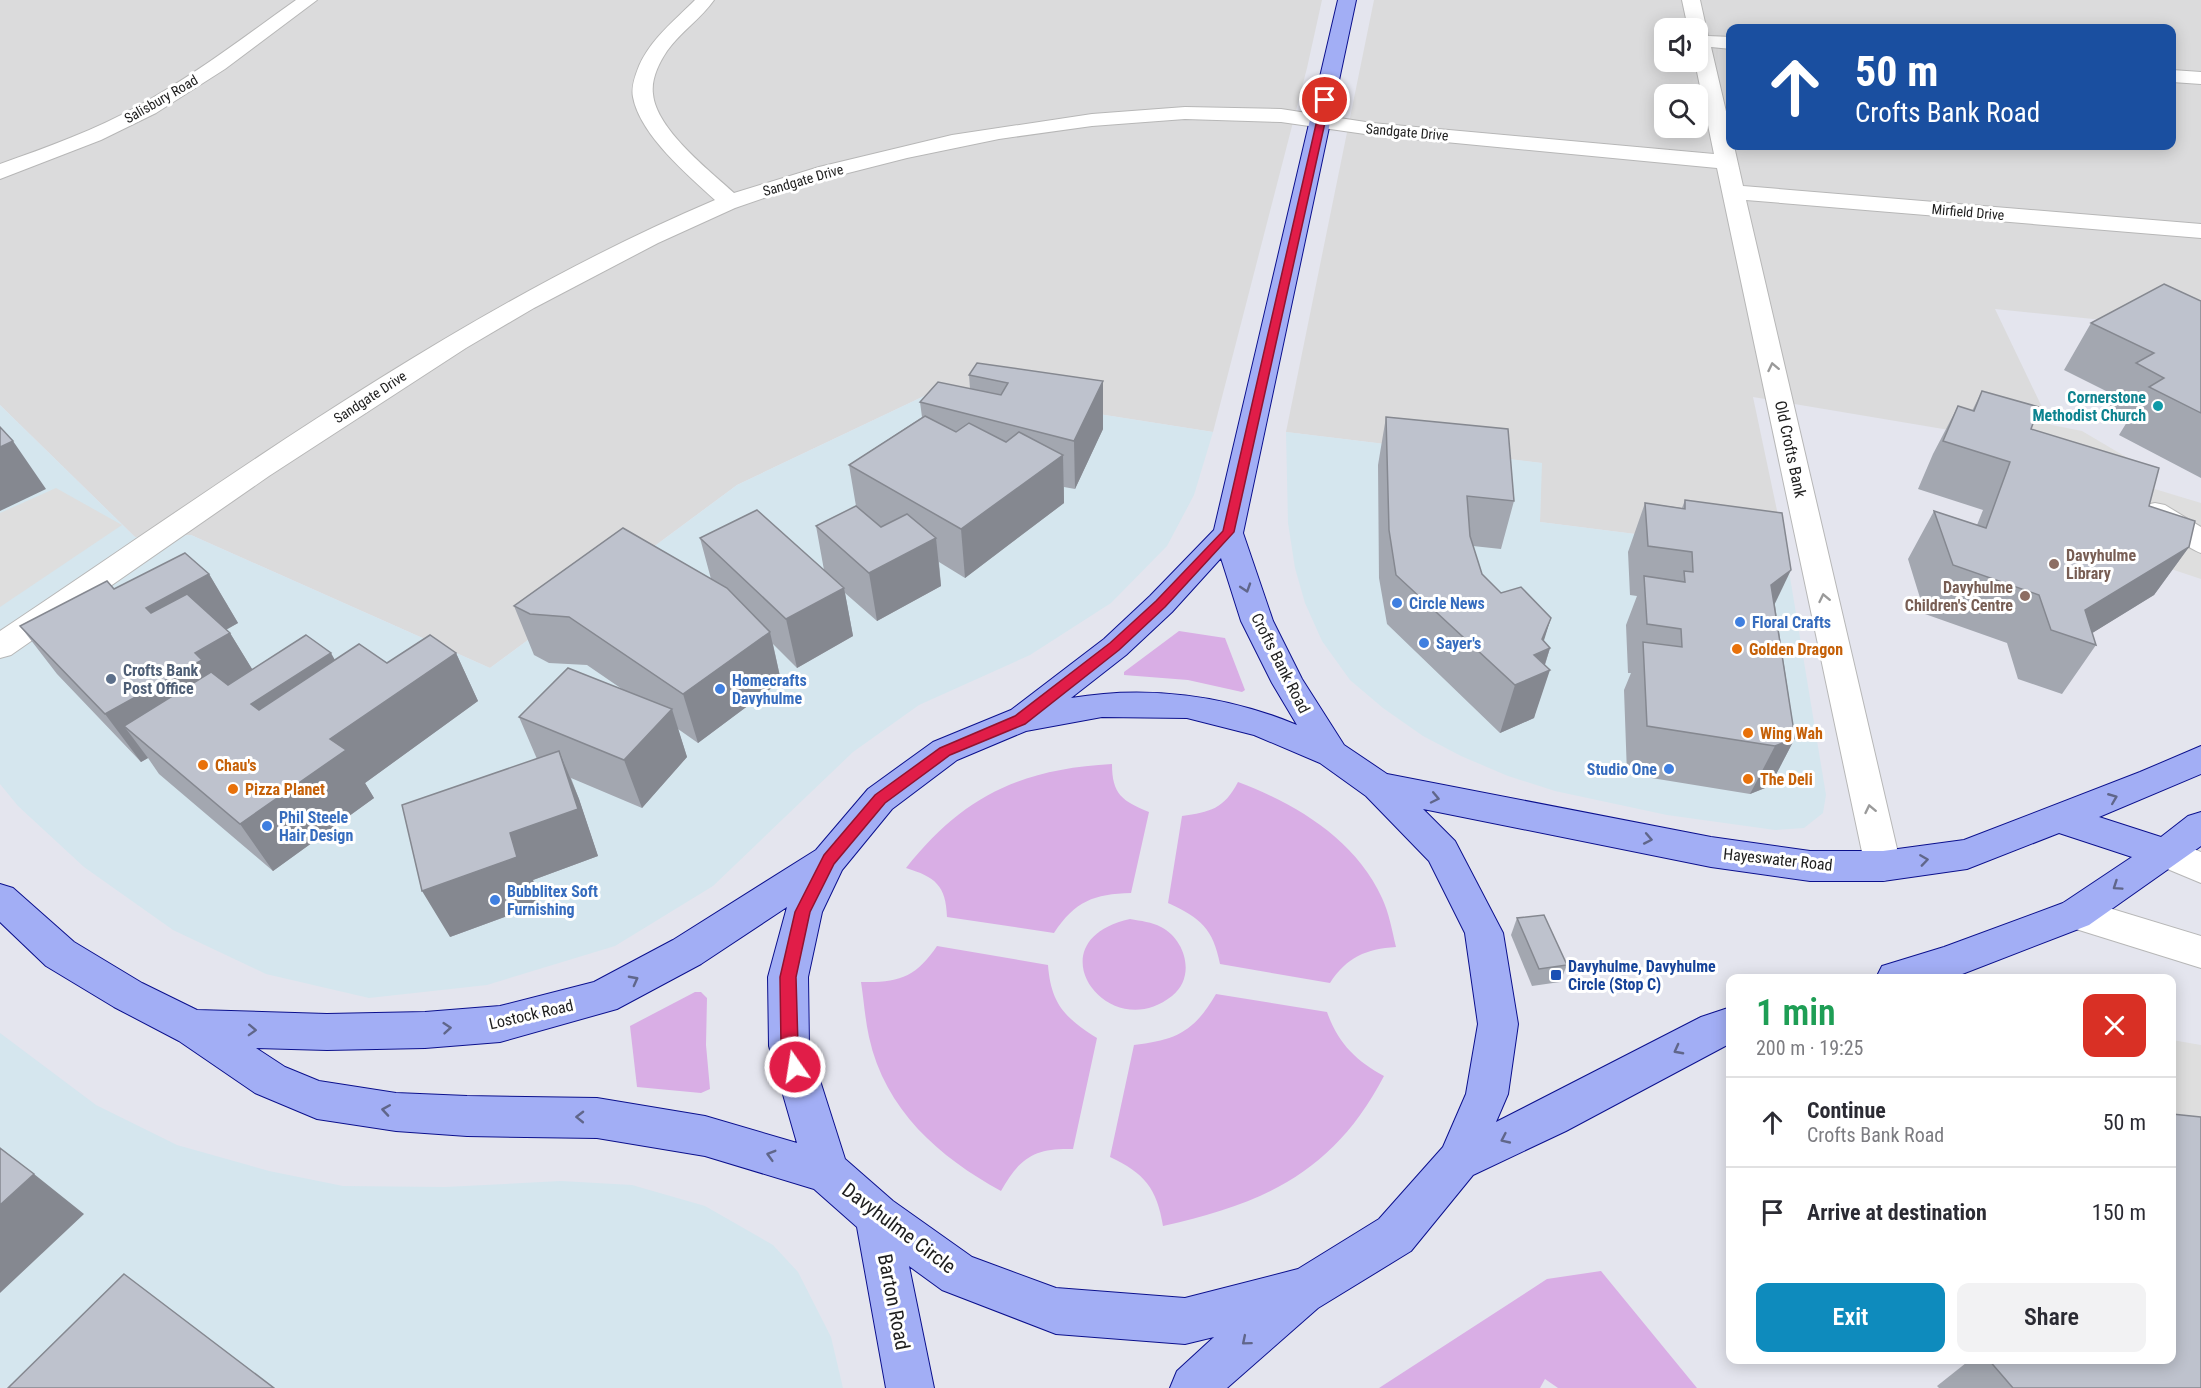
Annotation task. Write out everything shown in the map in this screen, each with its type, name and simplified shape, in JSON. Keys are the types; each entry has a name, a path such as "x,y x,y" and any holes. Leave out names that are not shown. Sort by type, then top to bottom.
{"main road":[{"path":"1020,720 1115,647 1161,604 1228,532 1347,0"},
{"name":"Crofts Bank Road","path":"1228,532 1257,621 1288,683 1332,754"},
{"name":"Davyhulme Circle","path":"1102,705 1187,706 1262,724 1332,754 1378,786 1442,851 1484,933 1498,1024 1487,1094 1458,1161 1395,1235 1307,1290 1185,1321 1056,1311 958,1274 877,1216 827,1172 789,1046 788,977 802,912 829,860 880,799 945,751 1020,720 1102,705"},
{"name":"Hayeswater Road","path":"1378,786 1712,852 1810,866 1883,866 1967,854 2152,782 2201,759"},
{"path":"2059,819 2166,853"},
{"path":"1910,974 1947,963 2076,914 2166,853 2201,826"},
{"name":"Lostock Road","path":"193,1028 327,1032 425,1030 500,1023 603,997 687,951 829,860"},
{"name":"Lostock Road","path":"0,899 60,954 128,995 193,1028 270,1080 317,1100 396,1112 467,1116 597,1118 705,1136 827,1172"},
{"path":"1458,1161 1551,1117 1715,1030 1726,1027"},
{"name":"Barton Road","path":"877,1216 910,1388"},
{"path":"1194,1388 1214,1367 1307,1290"}],"street":[{"name":"Salisbury Road","path":"0,172 64,148 144,111 183,88 308,0"},
{"path":"705,0 658,50 644,78 643,98 651,119 674,146 731,201"},
{"name":"Old Crofts Bank","path":"1691,0 1695,18"},
{"path":"1708,37 1726,42"},
{"name":"Old Crofts Bank","path":"1706,72 1883,866"},
{"path":"2176,76 2201,78"},
{"name":"Sandgate Drive","path":"0,647 286,451 400,377 574,276 659,233 731,201 815,175 951,142 1031,128 1166,115 1231,113 1289,116 1354,128 1726,162"},
{"name":"Mirfield Drive","path":"1734,192 2201,231"},
{"path":"2127,501 2157,513 2186,530 2201,543"},
{"path":"2166,853 2201,868"},
{"path":"2076,914 2201,952"}],"shaded area":[{"path":"0,0 1322,0 1307,68 1213,432 939,389 737,485 490,668 191,535 135,537 0,405"},
{"path":"1374,0 2201,0 2201,330 1995,309 2062,449 1753,397 1786,553 1540,522 1541,463 1286,432"},
{"path":"939,389 1213,432 1194,495 1167,546 1111,603 1030,655 919,705 853,752 713,886 615,946 487,985 369,998 266,974 173,930 84,867 18,806 0,784 0,405 135,537 191,535 490,668 737,485"},
{"path":"1977,410 2082,431 2143,467 2148,487 2201,503 2201,579 2126,554"},
{"path":"1286,432 1542,463 1540,522 1786,553 1826,795 1823,813 1804,828 1775,830 1667,815 1555,791 1508,776 1461,756 1423,736 1383,708 1350,680 1322,641 1305,603 1295,568 1288,523"},
{"path":"56,488 122,525 0,607 0,513"},
{"path":"1179,631 1225,638 1245,690 1242,692 1188,680 1124,675 1124,672"},
{"path":"1112,764 1114,783 1120,795 1149,812 1131,893 1106,895 1086,901 1070,913 1054,933 947,917 944,897 937,884 924,875 906,868 949,822 996,791 1049,772"},
{"path":"1238,782 1302,813 1340,841 1370,877 1382,898 1396,947 1366,952 1358,956 1343,967 1330,983 1220,964 1214,942 1204,926 1189,914 1168,903 1182,816 1208,811 1222,804"},
{"path":"1130,919 1154,924 1170,933 1177,941 1185,959 1184,979 1179,988 1172,996 1148,1008 1125,1009 1104,1000 1090,985 1083,966 1086,947 1101,931"},
{"path":"937,946 1048,965 1052,990 1062,1009 1076,1024 1097,1038 1073,1149 1048,1150 1030,1157 1015,1170 1001,1191 956,1163 918,1129 901,1109 888,1087 869,1037 861,982 886,981 905,976 922,965"},
{"path":"695,992 701,992 707,998 706,1045 710,1089 701,1093 637,1087 630,1026"},
{"path":"1216,994 1327,1012 1342,1042 1349,1050 1384,1076 1364,1109 1343,1137 1319,1160 1293,1178 1265,1194 1234,1206 1163,1226 1157,1201 1147,1183 1132,1169 1110,1157 1134,1045 1173,1037 1182,1032 1200,1017"},
{"path":"0,1033 96,1105 177,1145 269,1171 343,1186 445,1187 561,1181 632,1185 705,1206 773,1245 798,1272 831,1337 843,1388 0,1388"},
{"path":"2176,1041 2201,1045 2201,1153 2176,1150"},
{"path":"1601,1271 1697,1388 1558,1388 1545,1379 1540,1388 1379,1388 1547,1279"}],"building":[{"path":"2164,284 2201,301 2201,413 2149,387 2164,378 2136,363 2154,353 2091,323"},
{"path":"977,363 1103,381 1074,441 920,402 938,382 1001,395 1008,383 969,375"},
{"path":"1982,391 2039,407 2031,429 2159,468 2149,506 2195,521 2189,547 2085,610 2096,645 2051,630 2039,595 1953,565 1934,511 1986,528 2010,462 1943,441 1958,406 1974,411"},
{"path":"925,416 956,432 969,423 1006,442 1019,432 1063,455 961,529 849,465"},
{"path":"1386,417 1508,429 1514,501 1467,496 1470,536 1482,574 1501,593 1521,587 1551,618 1542,639 1550,648 1534,655 1550,670 1515,685 1396,575 1389,530"},
{"path":"0,427 13,441 0,447"},
{"path":"1685,500 1782,513 1791,570 1771,585 1795,738 1775,746 1647,726 1643,642 1682,647 1681,629 1647,624 1644,576 1685,582 1684,571 1693,572 1692,552 1648,546 1645,503 1685,509"},
{"path":"856,506 881,527 907,514 936,538 869,573 816,526"},
{"path":"757,510 844,588 786,619 700,538"},
{"path":"623,528 727,588 770,632 683,694 569,617 530,614 514,606"},
{"path":"185,553 209,574 146,608 151,613 187,594 230,633 195,653 202,660 105,714 20,626 107,581 114,589"},
{"path":"306,635 331,653 251,704 259,710 359,644 387,663 430,635 456,653 330,739 346,750 240,824 124,726 211,672 228,685"},
{"path":"568,668 672,709 624,760 519,717"},
{"path":"559,751 578,809 510,833 517,857 422,891 402,805"},
{"path":"1544,915 1567,965 1539,969 1517,918"},
{"path":"2176,1114 2201,1117 2201,1388 2013,1388 1992,1364 2176,1364"},
{"path":"0,1148 34,1174 0,1205"},
{"path":"124,1274 274,1388 8,1388"}],"place":[{"name":"Cornerstone Methodist Church","path":"2158,406"},
{"name":"Davyhulme Library","path":"2054,564"},
{"name":"Davyhulme Children's Centre","path":"2025,596"},
{"name":"Circle News","path":"1397,603"},
{"name":"Floral Crafts","path":"1740,622"},
{"name":"Sayer's","path":"1424,643"},
{"name":"Golden Dragon","path":"1737,649"},
{"name":"Crofts Bank Post Office","path":"111,679"},
{"name":"Homecrafts Davyhulme","path":"720,689"},
{"name":"Wing Wah","path":"1748,733"},
{"name":"Chau's","path":"203,765"},
{"name":"Studio One","path":"1669,769"},
{"name":"The Deli","path":"1748,779"},
{"name":"Pizza Planet","path":"233,789"},
{"name":"Phil Steele Hair Design","path":"267,826"},
{"name":"Bubblitex Soft Furnishing","path":"495,900"},
{"name":"Davyhulme, Davyhulme Circle (Stop C)","path":"1556,975"}],"route":[{"path":"795,1067 789,1046 788,977 802,912 829,860 880,799 945,751 1020,720 1115,647 1161,604 1228,532 1325,100"}]}
